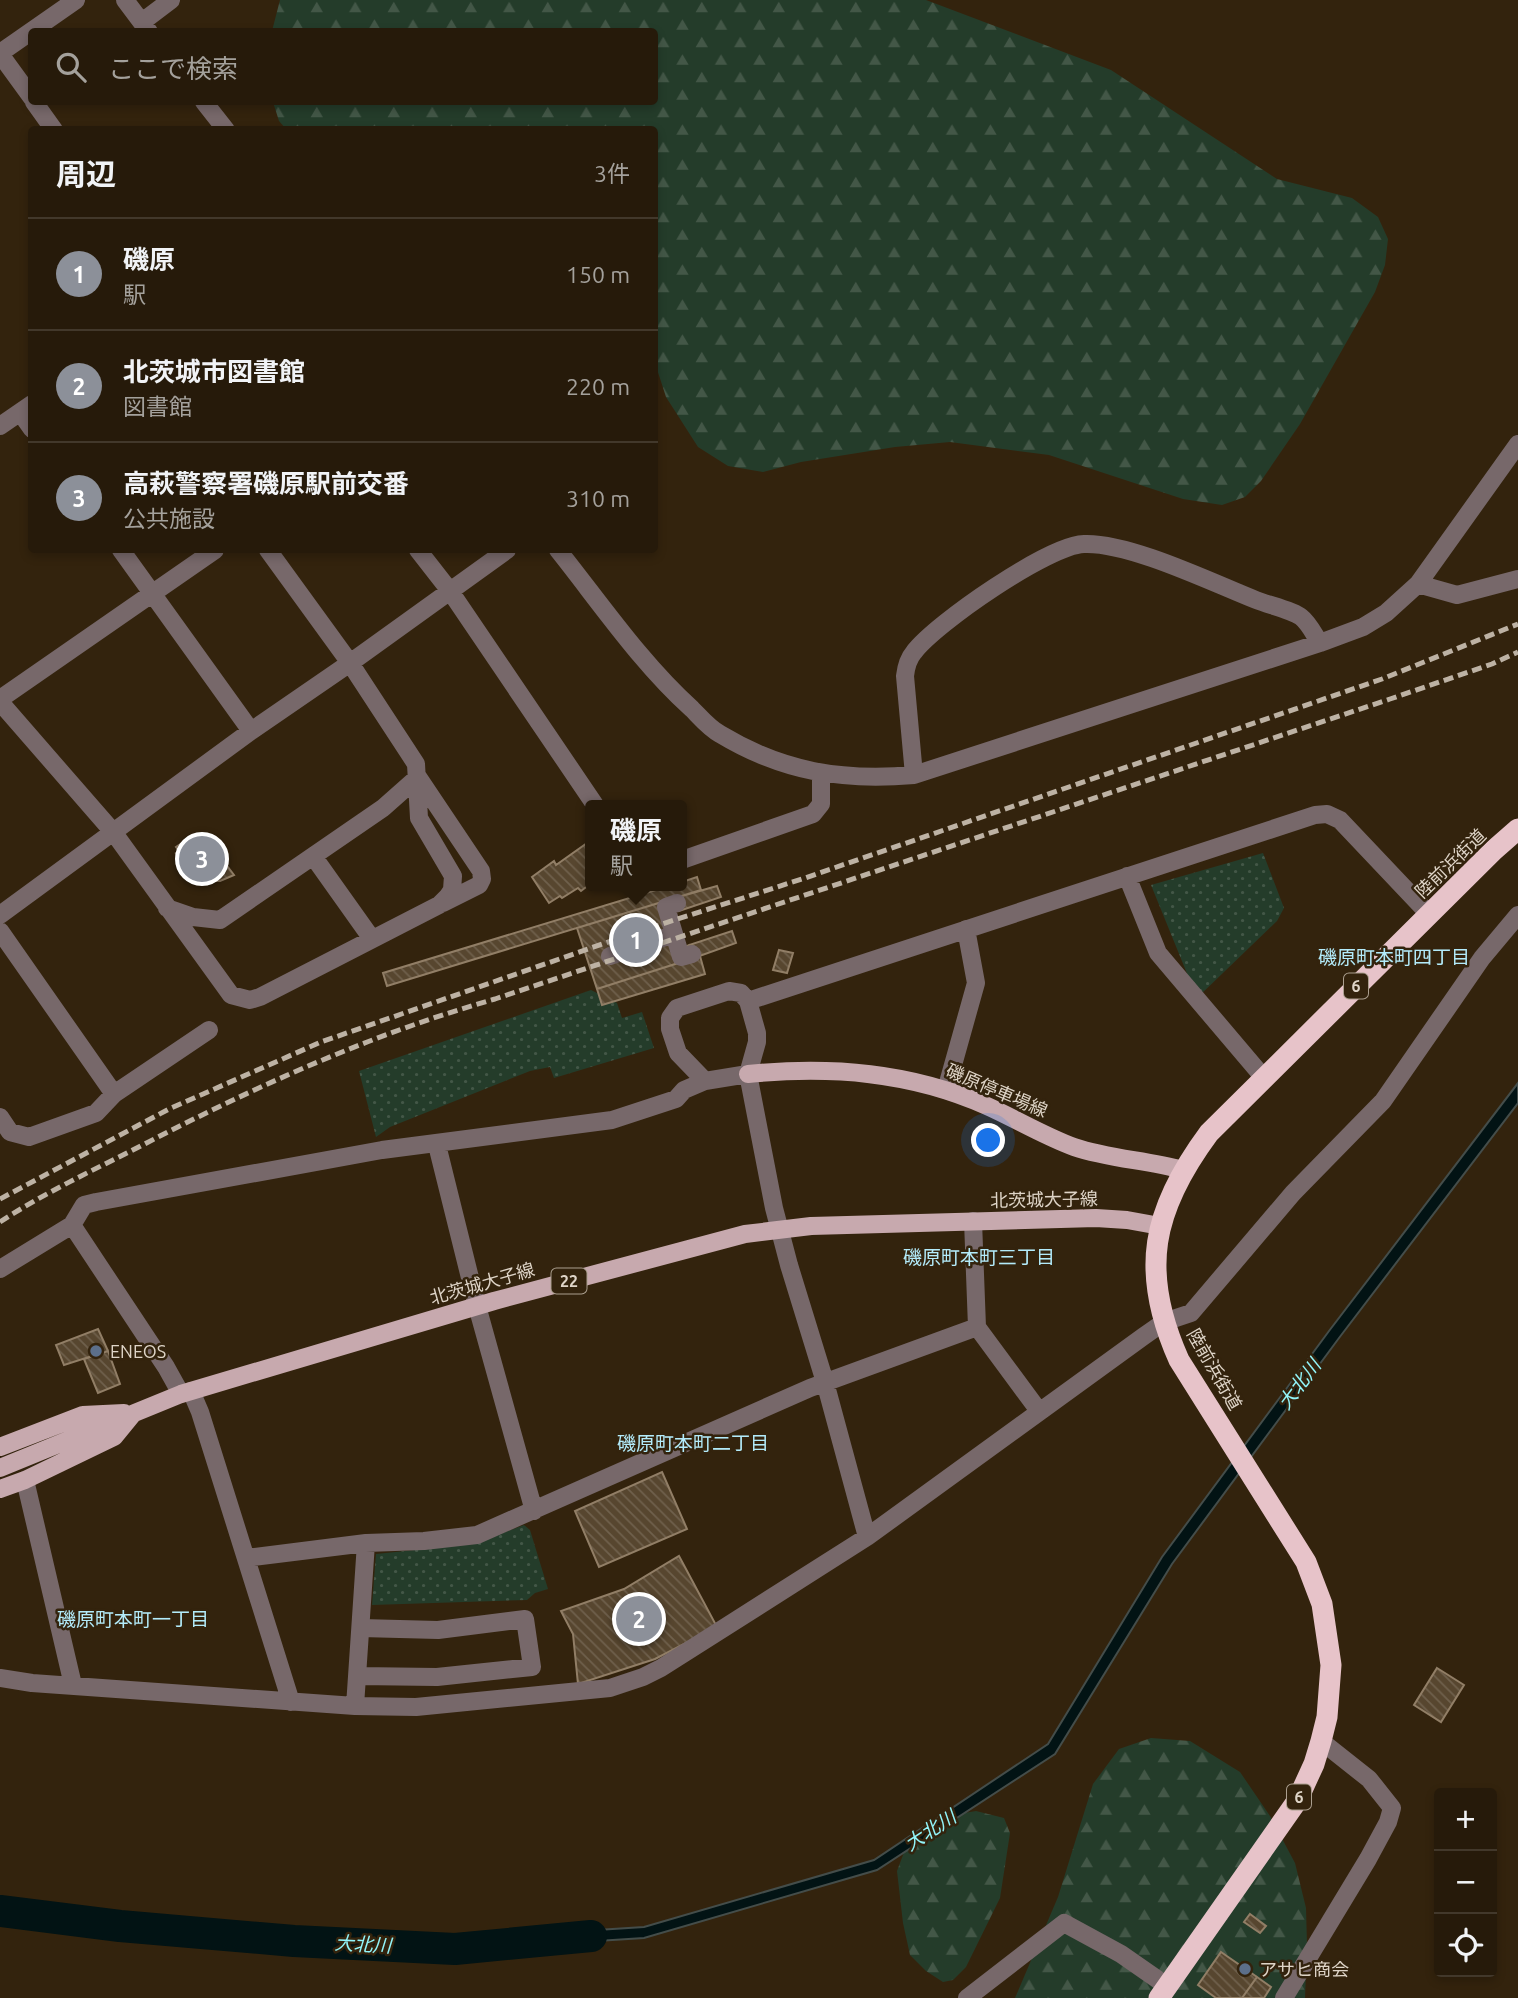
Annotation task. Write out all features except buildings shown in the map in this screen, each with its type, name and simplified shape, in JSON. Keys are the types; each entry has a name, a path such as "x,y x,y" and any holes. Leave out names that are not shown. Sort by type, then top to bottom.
{"highway":[{"name":"陸前浜街道","path":"1163,1992 1286,1819 1306,1782 1321,1741 1330,1689 1329,1640 1322,1604 1306,1562 1179,1360 1164,1322 1155,1268 1160,1226 1183,1170 1209,1133 1518,829"}],"main road":[{"name":"磯原停車場線","path":"748,1074 819,1069 877,1074 923,1082 1077,1148 1183,1170"},
{"name":"北茨城大子線","path":"0,1468 186,1392 477,1306 745,1234 779,1228 1096,1218 1160,1226"},
{"path":"0,1447 83,1415 134,1413"},
{"path":"0,1489 25,1480 114,1437 134,1413"}],"street":[{"path":"36,28 76,0"},
{"path":"125,0 145,27 171,0"},
{"path":"28,33 0,53 28,93"},
{"path":"36,105 51,126"},
{"path":"206,105 223,126"},
{"path":"0,426 26,408"},
{"path":"560,553 664,684 718,733 769,759 821,774 854,778 914,775 1363,627 1386,613 1418,584 1518,444"},
{"path":"914,775 905,676 913,653 943,623 972,601 1059,550 1081,544 1096,544 1143,556 1301,618 1320,643"},
{"path":"123,553 251,731"},
{"path":"211,553 0,701 114,833 226,990 237,998 250,1000 272,991 479,885 481,872 418,777"},
{"path":"270,553 350,663 416,764 419,818"},
{"path":"420,553 450,591 592,800"},
{"path":"0,915 251,731 503,553"},
{"path":"1418,584 1457,595 1518,579"},
{"path":"687,858 813,814 821,804 821,774"},
{"path":"197,948 199,934 383,808 418,777"},
{"path":"383,808 406,804 419,818 453,876 452,890 439,905"},
{"path":"748,1000 1315,815 1326,814 1340,820 1429,914"},
{"path":"313,856 372,939"},
{"path":"1127,876 1158,953 1264,1078"},
{"path":"674,907 674,934 688,953"},
{"path":"167,908 193,918 220,920"},
{"path":"0,1678 32,1683 291,1702 416,1707 586,1692 632,1681 661,1668 867,1537 1164,1322 1191,1313 1293,1193 1383,1101 1482,958 1518,915"},
{"path":"946,1090 976,983 966,929"},
{"path":"0,931 114,1094"},
{"path":"610,956 674,934"},
{"path":"705,1081 678,1054 670,1029 670,1018 677,1008 729,991 741,993 748,1000 757,1033 748,1074 779,1228 867,1537"},
{"path":"0,1117 10,1132 29,1137 96,1113 114,1094 209,1030"},
{"path":"0,1269 72,1225 84,1205 382,1150 437,1145 612,1120 676,1099 684,1090 705,1081 748,1074"},
{"path":"437,1145 477,1306 534,1511"},
{"path":"973,1221 977,1327 1039,1411"},
{"path":"72,1225 166,1367 200,1412 291,1702"},
{"path":"247,1558 366,1543 424,1541 477,1535 825,1382 977,1327"},
{"path":"25,1480 73,1685"},
{"path":"355,1706 366,1543"},
{"path":"358,1676 437,1677 532,1667 525,1619 438,1630 361,1628"},
{"path":"1284,1998 1368,1859 1388,1822 1391,1808 1369,1779 1321,1741"},
{"path":"967,1998 1064,1923 1121,1954 1163,1992"}],"green space":[{"path":"280,0 926,0 1111,70 1277,179 1352,198 1378,217 1388,239 1385,265 1375,292 1300,424 1261,481 1245,497 1222,505 1183,499 1049,455 950,442 895,447 801,462 763,472 728,466 698,447 666,397 658,372 658,126 283,126 274,105 658,105 658,28 273,28"},
{"path":"1263,853 1284,908 1277,921 1197,998 1151,885"},
{"path":"591,990 617,1003 622,1018 642,1012 654,1048 554,1078 550,1067 530,1071 390,1127 376,1137 359,1071"},
{"path":"524,1525 530,1530 548,1589 535,1593 527,1600 372,1605 376,1554 473,1544"},
{"path":"1151,1738 1190,1741 1240,1772 1270,1816 1295,1863 1306,1908 1305,1998 1015,1998 1058,1897 1093,1784 1119,1749"},
{"path":"976,1811 1004,1818 1010,1833 1000,1898 966,1967 953,1980 943,1982 926,1971 910,1955 897,1871 909,1839 936,1818"}],"water":[{"path":"1518,1083 1518,1103 1172,1564 1055,1754 877,1870 644,1938 550,1944 550,1933 644,1927 874,1860 1048,1744 1162,1557 1329,1331"}],"waterway":[{"name":"大北川","path":"0,1911 120,1926 294,1941 455,1949 591,1936"}],"railway":[{"path":"0,1199 169,1109 321,1042 1382,679 1518,624"},
{"path":"0,1222 64,1185 219,1107 309,1066 401,1029 1390,699 1492,664 1518,652"}],"place":[{"name":"高萩警察署磯原駅前交番","path":"202,859"},
{"name":"磯原","path":"636,940"},
{"name":"ENEOS","path":"96,1351"},
{"name":"北茨城市図書館","path":"639,1619"},
{"name":"アサヒ商会","path":"1245,1969"}],"district":[{"name":"磯原町本町四丁目","path":"1394,957"},
{"name":"磯原町本町三丁目","path":"979,1257"},
{"name":"磯原町本町二丁目","path":"693,1443"},
{"name":"磯原町本町一丁目","path":"133,1619"}]}
